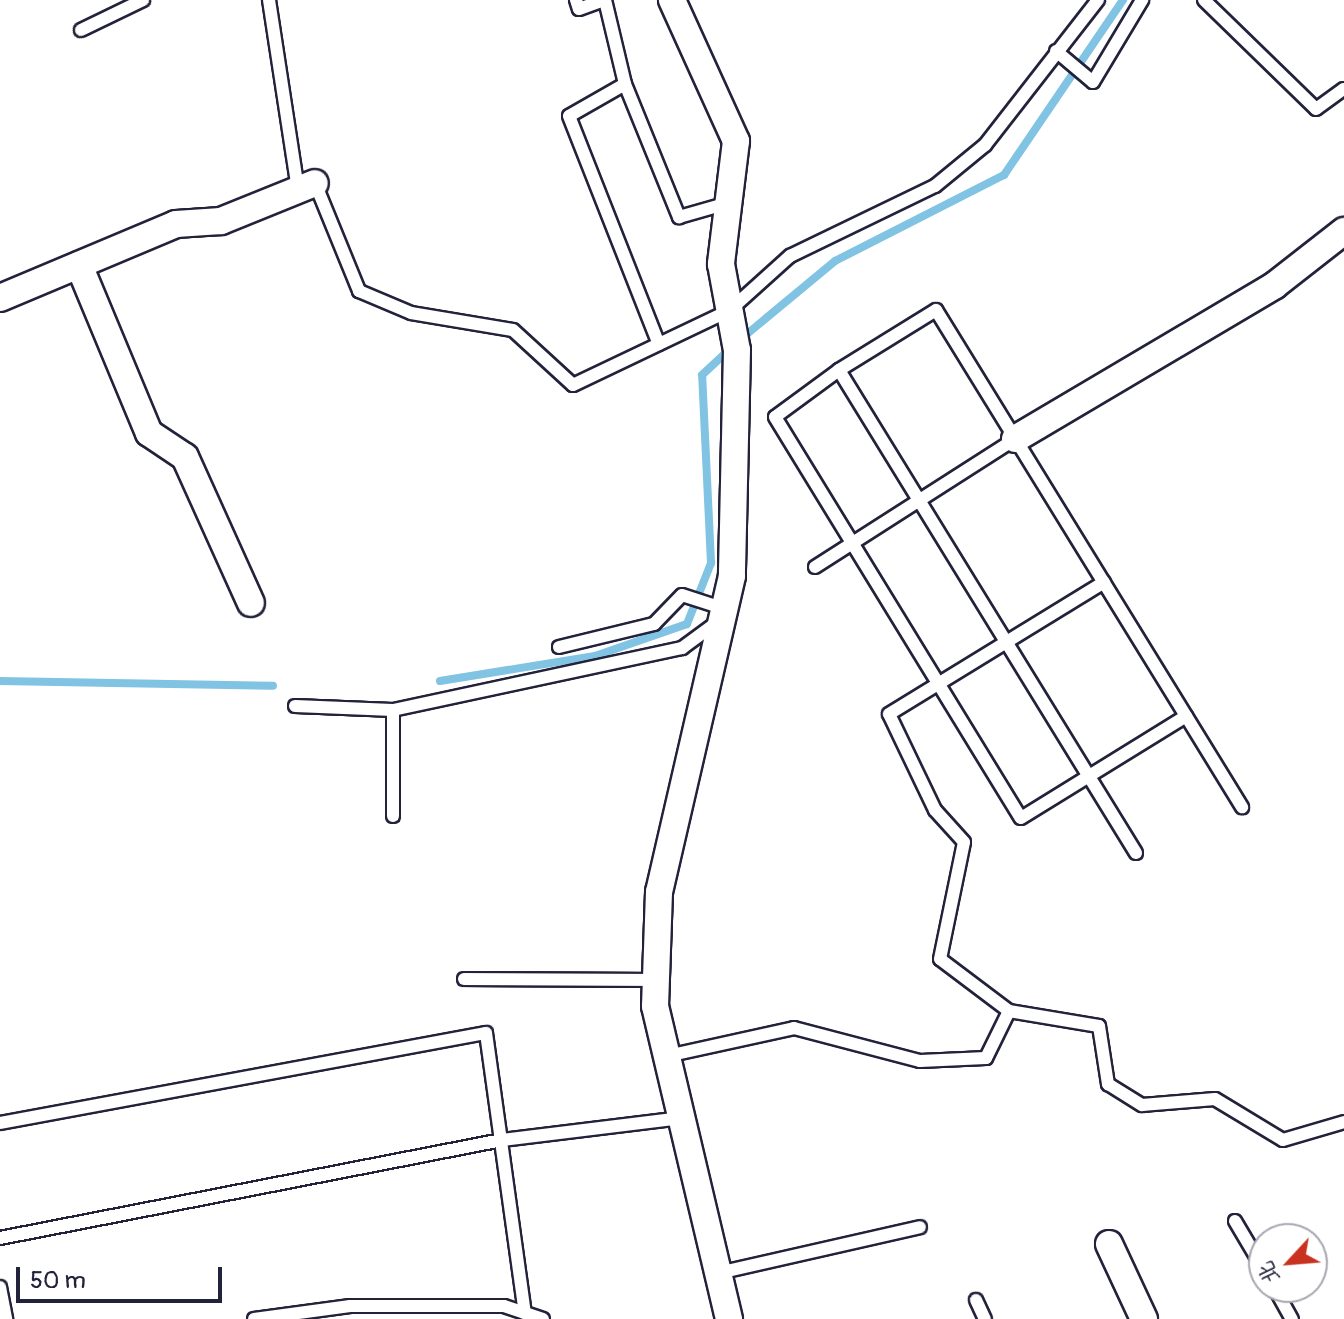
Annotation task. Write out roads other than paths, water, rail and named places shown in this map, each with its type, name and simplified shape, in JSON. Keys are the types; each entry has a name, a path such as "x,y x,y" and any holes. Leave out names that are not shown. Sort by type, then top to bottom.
{"street":[{"path":"672,0 736,141 721,264 736,365 732,576 659,892 656,980 667,1056 729,1319"},
{"path":"0,298 176,224 221,221 307,187"},
{"path":"1015,439 1275,285 1344,231"},
{"path":"79,265 149,433 185,457 251,603"},
{"path":"1109,1244 1144,1319"}],"lane":[{"path":"81,30 143,0"},
{"path":"269,0 307,187 359,291 411,313 513,330 573,385 730,310 790,256 935,186 985,145 1098,0"},
{"path":"576,0 579,9 605,0 625,84 679,217 728,203"},
{"path":"1056,51 1093,82 1142,0"},
{"path":"1204,0 1316,109 1344,89"},
{"path":"625,84 569,116 659,344"},
{"path":"1186,716 1021,818 775,417 839,370 936,310 1104,582 1242,807"},
{"path":"839,370 1136,853"},
{"path":"815,567 1015,439"},
{"path":"1104,582 889,714 935,810 964,842 940,959 1009,1011 1099,1026 1108,1084 1142,1105 1215,1099 1283,1140 1344,1122"},
{"path":"295,706 393,710 682,648 723,614 682,595 654,624 559,647"},
{"path":"393,710 393,816"},
{"path":"464,979 656,980"},
{"path":"667,1056 794,1028 920,1061 986,1058 1009,1011"},
{"path":"0,1123 486,1033 525,1313"},
{"path":"0,1238 502,1140 682,1118"},
{"path":"1235,1221 1248,1243"},
{"path":"718,1273 920,1227"},
{"path":"0,1287 6,1319"},
{"path":"976,1300 985,1319"},
{"path":"254,1319 350,1306 504,1306 543,1319"}],"waterway":[{"path":"741,339 835,261 1004,175 1123,0"},
{"path":"440,681 595,656 687,624 711,563 702,375 731,348"},
{"path":"0,681 273,686"}]}
